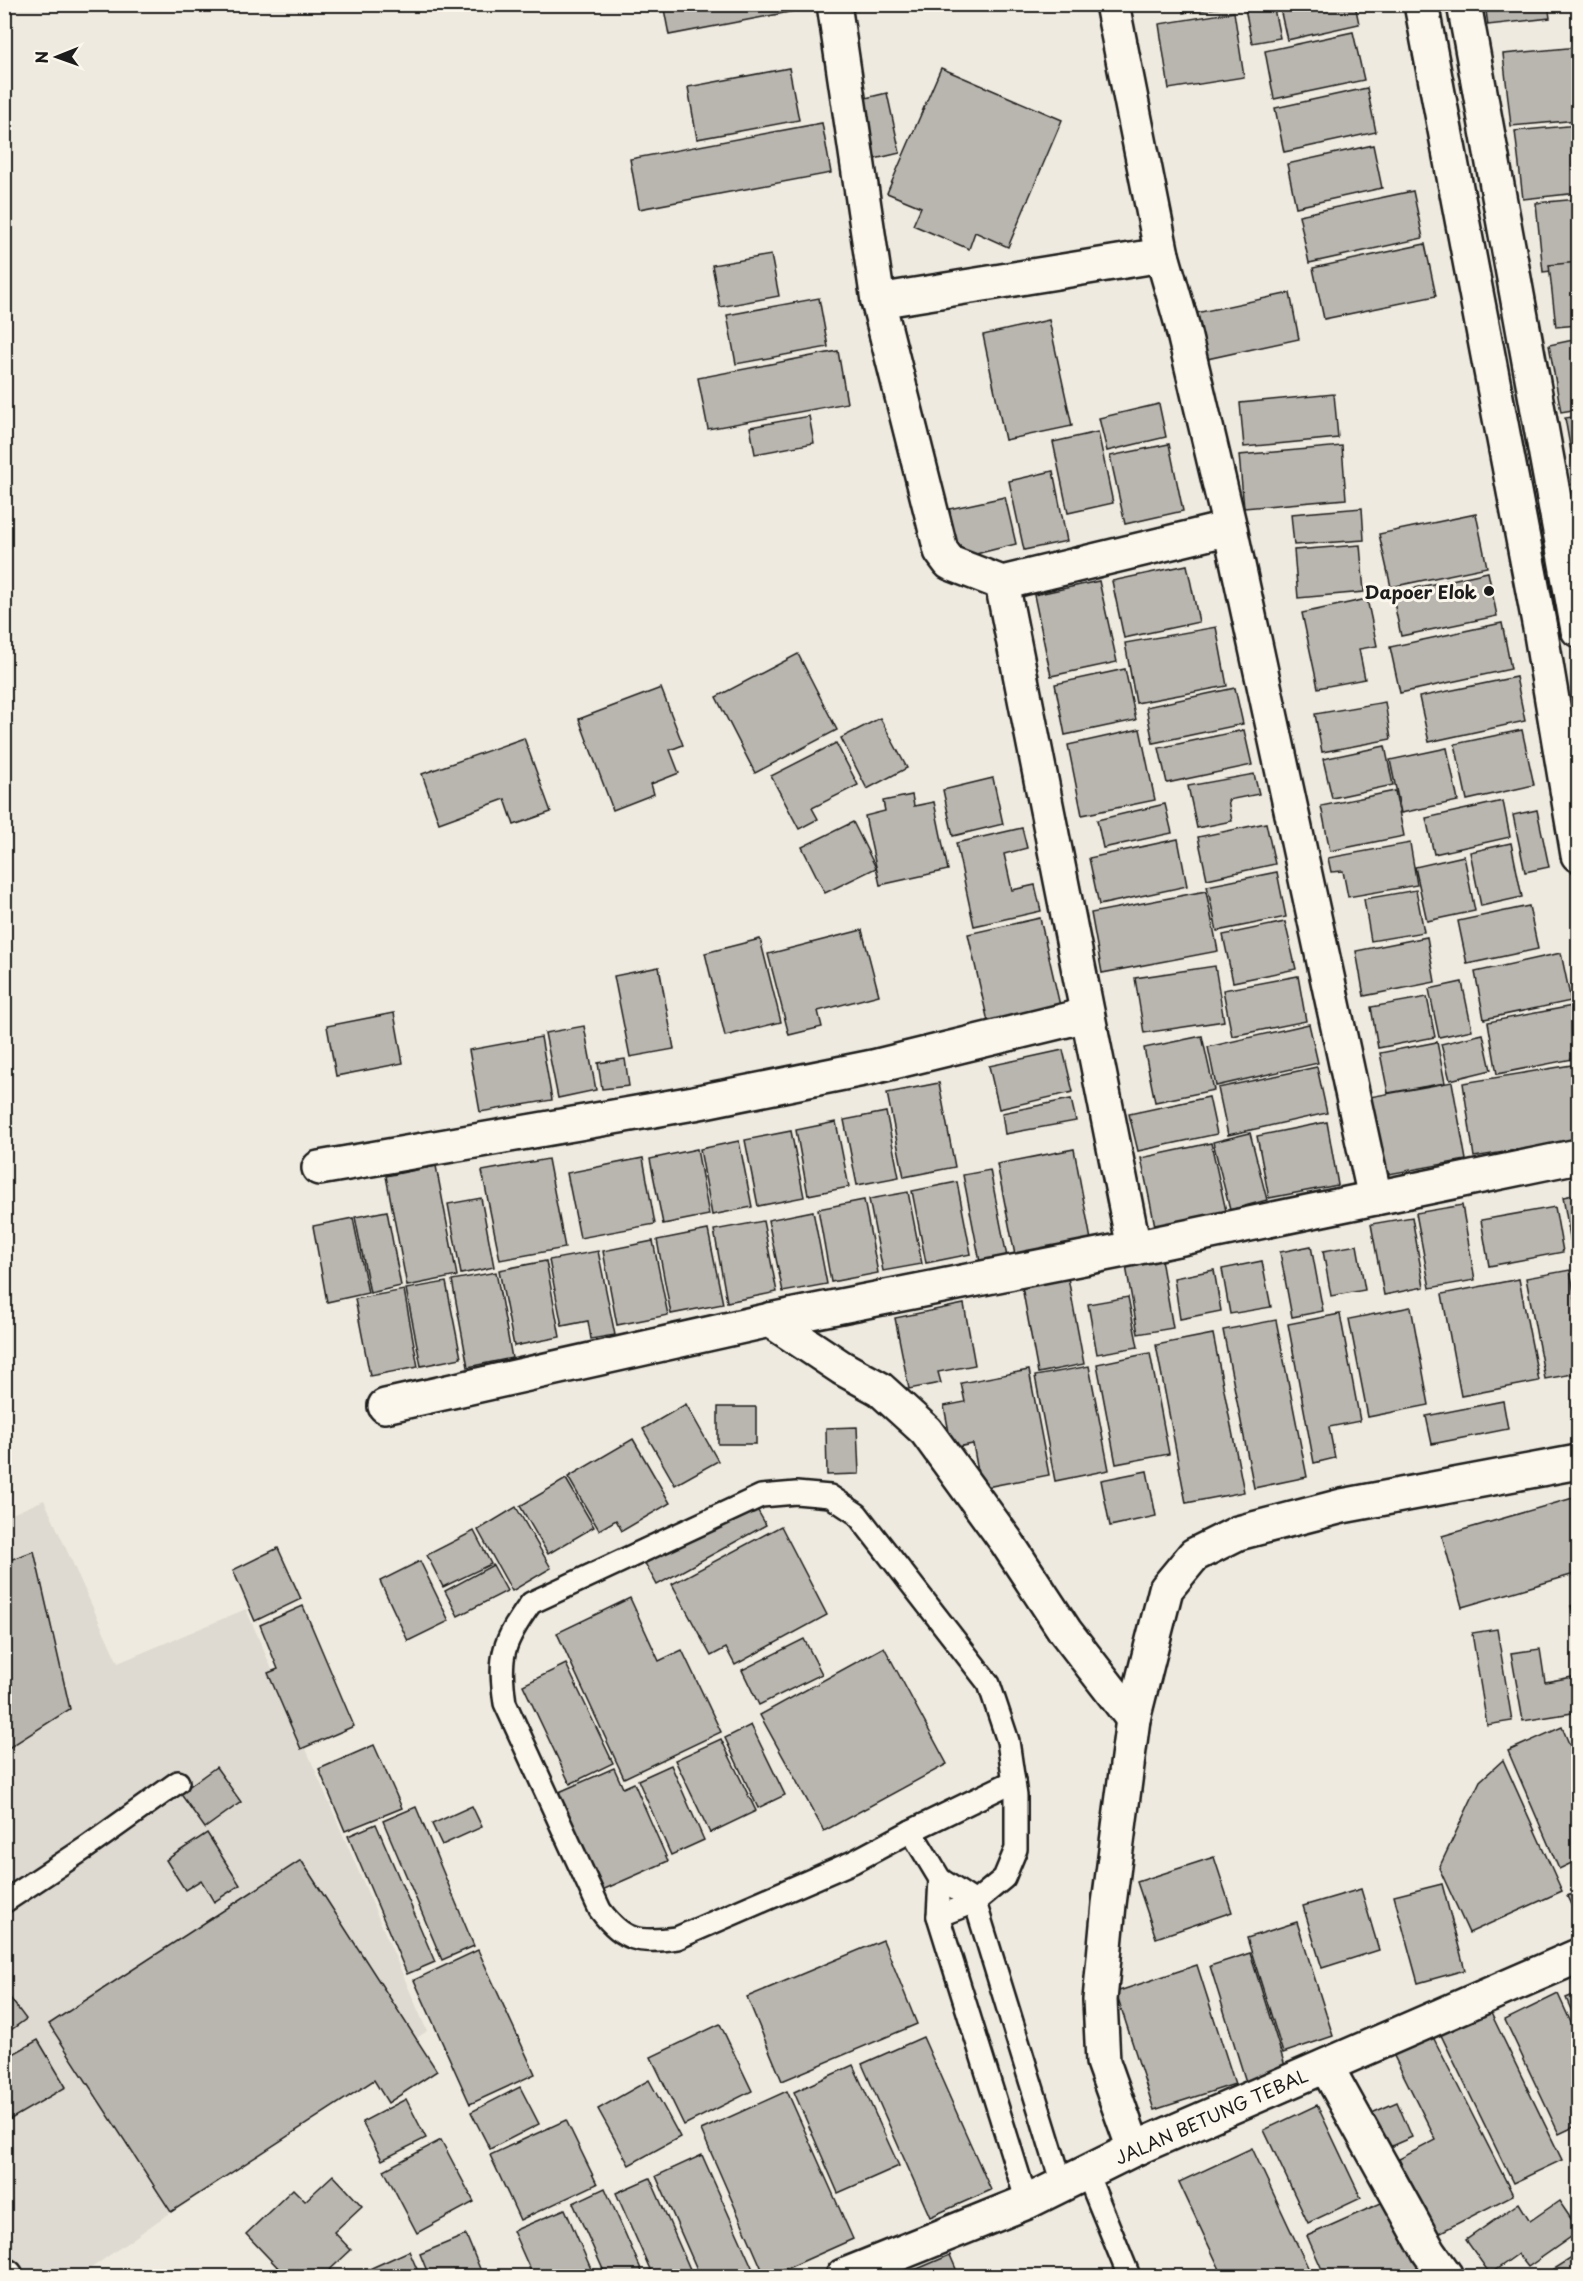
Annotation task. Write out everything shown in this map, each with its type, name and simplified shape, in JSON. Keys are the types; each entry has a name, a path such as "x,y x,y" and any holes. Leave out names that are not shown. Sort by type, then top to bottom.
{"street":[{"path":"834,4 878,301 941,551 950,563 1002,583 1230,528"},
{"path":"1112,4 1162,255 1181,321 1230,528 1375,1198"},
{"path":"1421,4 1540,628 1578,855"},
{"path":"1464,4 1578,621 1540,628"},
{"path":"878,301 1162,255"},
{"path":"1002,583 1134,1248"},
{"path":"319,1168 694,1103 828,1076 1087,1015"},
{"path":"385,1406 770,1320 1134,1248 1578,1156"},
{"path":"770,1320 842,1368 880,1389 926,1431 1006,1541 1065,1631 1133,1719"},
{"path":"1134,2149 1103,2062 1100,2000 1109,1904 1133,1719 1166,1589 1194,1555 1238,1533 1342,1506 1578,1462"},
{"name":"JALAN BETUNG TEBAL","path":"843,2277 1027,2202 1134,2149 1578,1956"},
{"path":"1326,2066 1429,2252 1446,2277"}],"lane":[{"path":"938,1916 975,1902 1004,1878 1016,1849 1016,1796 1014,1781 1008,1741 989,1684 857,1514 830,1496 796,1493 761,1496 531,1603 511,1630 503,1651 501,1673 505,1703 600,1910 613,1927 632,1938 652,1941 677,1938 852,1862 1014,1781"},
{"path":"4,1902 87,1847 178,1782"},
{"path":"911,1831 940,1879 975,1902 1074,2178 1130,2277"},
{"path":"940,1879 938,1916 1027,2202"}],"shaded area":[{"path":"44,1500 118,1663 246,1609 427,2031 80,2276 5,2276 5,1517"}],"building":[{"path":"663,4 794,4 795,11 669,35"},
{"path":"1182,4 1235,4 1235,5 1183,13"},
{"path":"1244,4 1273,4 1280,38 1252,43"},
{"path":"1279,4 1355,4 1359,24 1287,40"},
{"path":"1485,4 1548,4 1550,18 1488,25"},
{"path":"1234,12 1244,77 1169,89 1159,24"},
{"path":"1353,32 1364,80 1274,99 1265,51"},
{"path":"1578,47 1578,120 1511,126 1503,54"},
{"path":"789,68 799,120 697,139 688,87"},
{"path":"941,68 1062,120 1008,247 975,232 969,249 913,225 921,207 887,193"},
{"path":"1367,88 1376,132 1284,152 1275,108"},
{"path":"887,93 900,153 870,160 857,100"},
{"path":"822,123 831,173 639,209 630,159"},
{"path":"1578,125 1578,193 1523,199 1515,131"},
{"path":"1373,145 1382,188 1296,207 1287,164"},
{"path":"1413,191 1423,238 1309,263 1299,215"},
{"path":"1578,199 1578,268 1543,272 1536,203"},
{"path":"1425,244 1436,296 1324,319 1313,268"},
{"path":"771,255 779,296 720,307 712,265"},
{"path":"1578,262 1578,325 1556,327 1549,265"},
{"path":"1290,293 1299,339 1207,359 1196,313"},
{"path":"819,298 828,347 736,364 727,315"},
{"path":"1049,320 1072,426 1005,440 983,335"},
{"path":"1578,339 1578,409 1561,412 1549,345"},
{"path":"838,351 847,403 708,429 698,378"},
{"path":"1334,394 1338,438 1244,447 1240,403"},
{"path":"1159,404 1166,437 1107,451 1099,418"},
{"path":"809,416 814,443 755,454 750,427"},
{"path":"1578,416 1578,485 1577,485 1565,418"},
{"path":"1098,432 1113,503 1068,513 1053,442"},
{"path":"1169,444 1183,511 1125,524 1110,456"},
{"path":"1342,446 1346,499 1244,508 1239,455"},
{"path":"1053,471 1067,541 1024,550 1009,481"},
{"path":"1005,497 1016,544 960,558 949,509"},
{"path":"1362,508 1364,540 1294,545 1291,514"},
{"path":"1476,514 1487,567 1391,587 1379,534"},
{"path":"1360,545 1364,592 1298,598 1294,550"},
{"path":"1187,565 1199,622 1124,638 1112,581"},
{"path":"1488,572 1497,616 1401,636 1392,593"},
{"path":"1099,581 1117,662 1051,676 1034,595"},
{"path":"1367,599 1377,646 1359,649 1365,679 1318,688 1302,613"},
{"path":"1502,623 1511,669 1400,693 1390,647"},
{"path":"1216,627 1227,686 1136,703 1125,643"},
{"path":"798,654 837,730 755,773 716,697"},
{"path":"1125,669 1136,720 1065,735 1055,684"},
{"path":"1516,677 1525,721 1429,742 1419,697"},
{"path":"661,688 683,745 670,750 679,773 651,784 654,794 613,810 579,719"},
{"path":"1235,688 1243,724 1153,743 1146,707"},
{"path":"1385,702 1391,739 1322,752 1315,714"},
{"path":"880,718 907,768 867,789 841,738"},
{"path":"1140,729 1155,800 1082,815 1068,745"},
{"path":"1244,730 1252,765 1167,783 1159,748"},
{"path":"1522,730 1534,785 1467,800 1455,744"},
{"path":"524,738 551,812 514,825 505,799 439,823 422,774"},
{"path":"836,743 858,785 812,808 818,819 799,829 771,776"},
{"path":"1385,746 1393,785 1332,798 1323,759"},
{"path":"1447,748 1458,801 1401,813 1390,760"},
{"path":"1254,774 1259,794 1228,800 1232,821 1197,828 1188,786"},
{"path":"993,778 1003,824 953,836 943,790"},
{"path":"1395,791 1404,836 1330,851 1321,806"},
{"path":"912,795 914,806 934,802 948,870 880,885 865,816 885,811 883,801"},
{"path":"1503,801 1510,837 1434,854 1426,818"},
{"path":"1165,804 1172,833 1103,848 1097,820"},
{"path":"1537,810 1549,867 1525,872 1513,815"},
{"path":"853,822 876,868 825,893 802,847"},
{"path":"1266,823 1275,864 1207,879 1198,837"},
{"path":"1022,828 1027,848 1004,854 1012,890 1035,885 1041,911 974,926 956,843"},
{"path":"1178,839 1187,886 1099,905 1089,858"},
{"path":"1410,843 1417,885 1348,897 1343,871 1331,872 1328,858"},
{"path":"1511,843 1522,897 1481,906 1470,852"},
{"path":"1464,856 1475,911 1427,921 1415,867"},
{"path":"1277,872 1286,917 1217,931 1207,886"},
{"path":"1416,890 1424,932 1371,941 1364,899"},
{"path":"1206,891 1218,951 1102,973 1091,913"},
{"path":"1529,906 1538,949 1467,964 1458,921"},
{"path":"1040,918 1061,1010 989,1026 968,934"},
{"path":"1285,922 1296,969 1233,982 1223,935"},
{"path":"862,930 879,995 818,1011 822,1027 789,1035 768,954"},
{"path":"1427,937 1435,982 1364,996 1356,951"},
{"path":"760,939 781,1022 725,1036 705,953"},
{"path":"1561,953 1571,1001 1484,1019 1475,972"},
{"path":"1215,966 1224,1021 1144,1033 1135,978"},
{"path":"659,967 674,1049 630,1057 614,976"},
{"path":"1298,976 1306,1021 1232,1036 1223,990"},
{"path":"1462,982 1472,1030 1439,1037 1429,989"},
{"path":"1427,997 1435,1037 1378,1048 1371,1007"},
{"path":"1578,1005 1578,1058 1497,1074 1488,1022"},
{"path":"394,1013 403,1063 336,1076 327,1026"},
{"path":"1309,1024 1318,1063 1216,1086 1208,1047"},
{"path":"584,1026 596,1090 558,1098 545,1033"},
{"path":"1483,1034 1491,1070 1450,1080 1441,1044"},
{"path":"1202,1036 1214,1090 1155,1102 1144,1048"},
{"path":"541,1037 552,1100 480,1112 469,1050"},
{"path":"1437,1042 1445,1083 1388,1093 1380,1053"},
{"path":"1063,1050 1073,1092 999,1109 989,1066"},
{"path":"625,1059 629,1086 602,1089 598,1063"},
{"path":"1578,1064 1578,1140 1474,1157 1463,1083"},
{"path":"1317,1067 1327,1113 1228,1135 1218,1088"},
{"path":"1452,1082 1466,1160 1378,1176 1364,1098"},
{"path":"939,1083 955,1167 904,1177 887,1093"},
{"path":"1209,1097 1217,1134 1138,1151 1129,1114"},
{"path":"1071,1099 1076,1121 1005,1134 1002,1113"},
{"path":"886,1112 899,1177 857,1185 844,1120"},
{"path":"836,1122 849,1187 808,1195 796,1130"},
{"path":"1327,1122 1338,1185 1269,1198 1257,1136"},
{"path":"791,1131 804,1197 758,1206 745,1140"},
{"path":"1250,1133 1267,1200 1230,1210 1213,1142"},
{"path":"739,1141 752,1207 712,1215 700,1149"},
{"path":"1211,1143 1226,1211 1155,1226 1141,1158"},
{"path":"697,1149 709,1215 663,1224 650,1159"},
{"path":"1074,1149 1091,1240 1015,1255 997,1164"},
{"path":"643,1158 655,1224 580,1238 567,1173"},
{"path":"548,1159 565,1248 500,1260 482,1171"},
{"path":"436,1166 457,1276 407,1286 386,1176"},
{"path":"990,1170 1007,1257 980,1262 963,1175"},
{"path":"957,1182 971,1254 926,1263 912,1191"},
{"path":"908,1192 922,1264 883,1271 869,1199"},
{"path":"1578,1194 1578,1242 1571,1243 1563,1197"},
{"path":"481,1198 494,1267 461,1274 448,1204"},
{"path":"864,1200 878,1273 831,1282 818,1209"},
{"path":"1462,1205 1475,1280 1430,1288 1416,1213"},
{"path":"1555,1207 1563,1252 1489,1266 1481,1220"},
{"path":"387,1211 401,1286 370,1293 355,1217"},
{"path":"813,1211 827,1284 783,1292 768,1220"},
{"path":"1412,1217 1424,1287 1384,1295 1371,1224"},
{"path":"353,1218 368,1293 327,1302 313,1226"},
{"path":"763,1221 777,1292 727,1302 714,1230"},
{"path":"708,1230 723,1304 671,1314 657,1240"},
{"path":"653,1241 668,1315 617,1325 603,1251"},
{"path":"1357,1245 1365,1290 1331,1296 1323,1251"},
{"path":"1311,1246 1323,1311 1292,1317 1280,1252"},
{"path":"598,1251 615,1335 591,1339 588,1321 562,1326 549,1260"},
{"path":"1161,1259 1173,1328 1138,1334 1126,1266"},
{"path":"546,1261 560,1337 514,1346 499,1270"},
{"path":"1262,1261 1271,1307 1230,1314 1222,1269"},
{"path":"1066,1267 1084,1364 1038,1373 1020,1276"},
{"path":"1214,1270 1221,1311 1180,1319 1174,1278"},
{"path":"1570,1270 1578,1313 1578,1373 1545,1379 1526,1278"},
{"path":"496,1272 512,1358 468,1367 452,1280"},
{"path":"1519,1279 1539,1381 1461,1396 1442,1294"},
{"path":"446,1282 461,1358 421,1366 406,1289"},
{"path":"404,1290 418,1367 370,1376 355,1299"},
{"path":"1128,1297 1138,1347 1097,1354 1088,1304"},
{"path":"964,1304 975,1365 938,1372 941,1383 909,1389 895,1318"},
{"path":"1411,1307 1429,1405 1368,1417 1349,1319"},
{"path":"1340,1314 1360,1421 1329,1427 1335,1458 1314,1463 1288,1324"},
{"path":"1276,1320 1307,1477 1254,1488 1223,1330"},
{"path":"1213,1334 1244,1492 1186,1503 1156,1345"},
{"path":"1150,1353 1169,1454 1116,1464 1097,1364"},
{"path":"1089,1366 1109,1470 1055,1481 1035,1376"},
{"path":"1029,1370 1049,1475 981,1488 973,1444 952,1448 944,1406 965,1402 961,1383"},
{"path":"1503,1401 1508,1429 1432,1444 1426,1416"},
{"path":"686,1404 718,1461 675,1485 643,1429"},
{"path":"718,1407 756,1407 756,1444 718,1444"},
{"path":"857,1427 859,1474 827,1475 826,1428"},
{"path":"633,1439 670,1503 622,1531 616,1520 599,1530 568,1477"},
{"path":"1147,1471 1156,1516 1110,1526 1101,1480"},
{"path":"566,1479 594,1527 548,1554 520,1506"},
{"path":"1573,1498 1578,1518 1578,1573 1462,1607 1442,1536"},
{"path":"754,1504 766,1525 657,1585 645,1563"},
{"path":"516,1507 551,1568 512,1591 478,1530"},
{"path":"781,1526 827,1615 735,1665 726,1648 711,1656 672,1584"},
{"path":"474,1531 491,1564 443,1587 427,1555"},
{"path":"278,1548 301,1599 255,1621 233,1570"},
{"path":"34,1551 70,1709 4,1751 4,1562"},
{"path":"420,1561 449,1621 408,1641 380,1581"},
{"path":"493,1565 507,1591 458,1616 445,1591"},
{"path":"630,1598 659,1661 682,1650 721,1732 624,1778 557,1633"},
{"path":"1578,1603 1578,1629 1571,1606"},
{"path":"303,1606 354,1726 301,1749 268,1673 278,1669 260,1625"},
{"path":"1497,1629 1512,1721 1487,1725 1472,1633"},
{"path":"804,1639 822,1674 759,1705 742,1670"},
{"path":"884,1647 947,1764 824,1831 760,1715"},
{"path":"1540,1649 1545,1682 1578,1676 1578,1712 1523,1721 1511,1653"},
{"path":"566,1664 613,1763 570,1784 523,1685"},
{"path":"751,1725 785,1795 758,1808 725,1738"},
{"path":"1562,1727 1578,1765 1578,1860 1559,1869 1508,1751"},
{"path":"721,1739 756,1811 710,1833 675,1760"},
{"path":"374,1745 402,1808 345,1831 319,1769"},
{"path":"1503,1760 1562,1891 1469,1933 1439,1868 1480,1781"},
{"path":"671,1765 704,1840 671,1855 638,1780"},
{"path":"216,1767 241,1802 205,1828 180,1793"},
{"path":"614,1768 623,1788 634,1783 668,1861 600,1891 557,1793"},
{"path":"472,1806 482,1827 442,1845 432,1824"},
{"path":"416,1807 474,1946 442,1960 383,1821"},
{"path":"376,1824 435,1962 407,1974 348,1836"},
{"path":"207,1833 240,1885 214,1902 201,1880 185,1890 166,1860"},
{"path":"1214,1857 1232,1912 1156,1938 1137,1882"},
{"path":"301,1860 437,2071 388,2103 374,2080 171,2212 49,2024"},
{"path":"1442,1884 1465,1970 1418,1983 1394,1896"},
{"path":"1361,1889 1379,1950 1322,1968 1303,1906"},
{"path":"1578,1891 1578,1920 1567,1896"},
{"path":"1297,1922 1333,2036 1283,2053 1247,1938"},
{"path":"883,1940 917,2024 782,2081 747,1997"},
{"path":"478,1950 535,2074 470,2104 414,1980"},
{"path":"1250,1953 1286,2069 1246,2082 1210,1966"},
{"path":"1197,1965 1235,2084 1154,2110 1116,1992"},
{"path":"4,1990 26,2019 4,2035"},
{"path":"1578,1993 1578,2026 1566,1998"},
{"path":"1558,1994 1578,2038 1578,2125 1559,2134 1505,2020"},
{"path":"1489,2009 1562,2160 1513,2183 1440,2033"},
{"path":"720,2024 752,2091 684,2125 651,2057"},
{"path":"1432,2035 1513,2195 1437,2234 1399,2159 1436,2140 1393,2054"},
{"path":"923,2037 991,2190 930,2217 862,2064"},
{"path":"38,2040 66,2087 4,2123 4,2059"},
{"path":"853,2065 899,2166 838,2193 794,2092"},
{"path":"649,2080 680,2137 629,2165 598,2109"},
{"path":"520,2087 539,2124 490,2149 471,2112"},
{"path":"787,2091 853,2239 770,2276 765,2276 701,2130"},
{"path":"406,2099 426,2138 382,2160 362,2122"},
{"path":"1397,2102 1412,2137 1380,2151 1365,2116"},
{"path":"1317,2105 1361,2198 1308,2223 1264,2130"},
{"path":"566,2120 597,2184 520,2220 490,2155"},
{"path":"441,2140 474,2202 417,2233 384,2170"},
{"path":"1252,2148 1312,2276 1223,2276 1179,2182"},
{"path":"702,2155 756,2276 700,2276 656,2176"},
{"path":"333,2175 362,2206 334,2232 351,2250 323,2276 286,2276 246,2234 293,2189 305,2201"},
{"path":"650,2178 693,2276 653,2276 616,2193"},
{"path":"605,2188 644,2276 606,2276 573,2203"},
{"path":"1390,2199 1421,2269 1405,2276 1325,2276 1307,2236"},
{"path":"1559,2201 1578,2232 1528,2267 1518,2254 1490,2274 1466,2240 1519,2203 1530,2221"},
{"path":"565,2209 594,2276 533,2276 513,2231"},
{"path":"466,2235 483,2276 429,2276 420,2254"},
{"path":"409,2251 420,2276 367,2276 365,2271"},
{"path":"1578,2254 1578,2276 1543,2276"},
{"path":"950,2255 959,2276 901,2276"}],"place":[{"name":"Dapoer Elok","path":"1489,591"}]}
